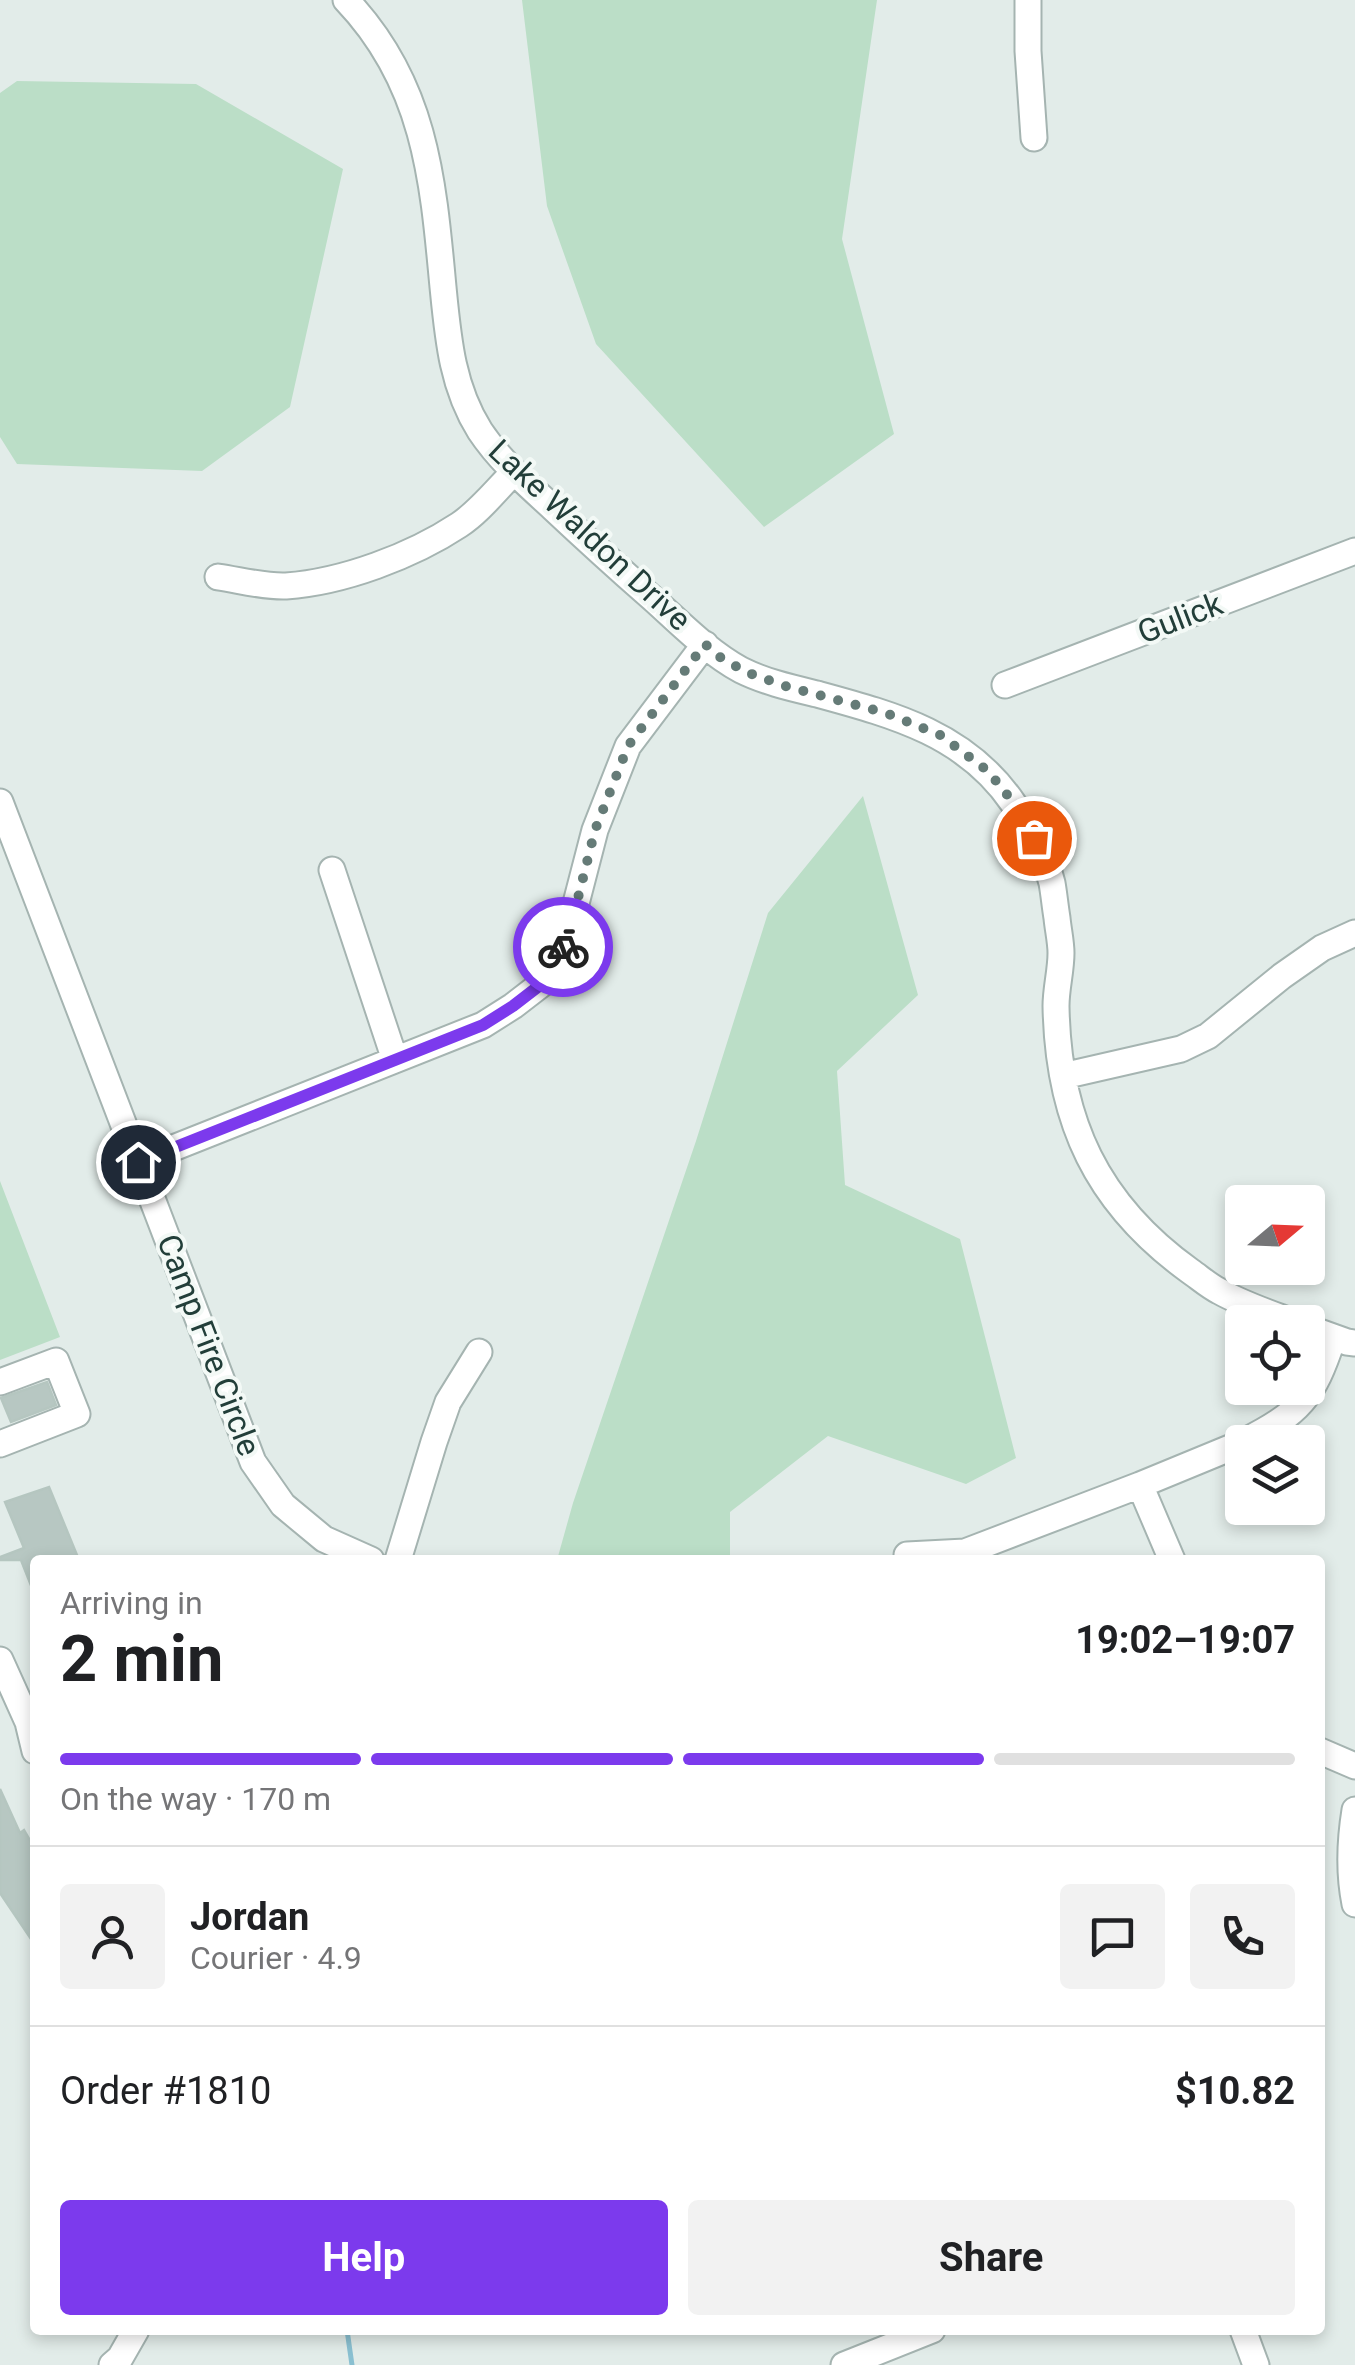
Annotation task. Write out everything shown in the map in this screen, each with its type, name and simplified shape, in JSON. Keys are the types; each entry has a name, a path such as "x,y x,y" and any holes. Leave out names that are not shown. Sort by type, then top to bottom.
{"street":[{"name":"Lake Waldon Drive","path":"346,0 378,38 398,72 418,123 429,162 455,374 480,430 514,472 718,656 746,672 785,686 886,713 940,735 988,771 1013,802 1034,838 1051,881 1061,950 1056,1003 1063,1076 1083,1146 1100,1180 1164,1252 1220,1292 1252,1305"},
{"path":"1028,0 1034,138"},
{"path":"218,577 284,586 335,577 383,562 461,524 514,472"},
{"name":"Gulick","path":"1004,685 1355,551"},
{"path":"138,1162 483,1025 548,979 568,938 595,830 628,746 705,644"},
{"name":"Camp Fire Circle","path":"0,802 253,1462 283,1505 324,1538 357,1555"},
{"path":"332,870 395,1060"},
{"path":"1063,1076 1181,1049 1208,1036 1322,948 1355,934"},
{"path":"1276,1425 1295,1412 1344,1340"},
{"path":"400,1555 448,1402 478,1352"},
{"path":"0,1382 56,1361 77,1414 0,1444"},
{"path":"908,1555 965,1552 1225,1450"},
{"path":"1140,1485 1170,1555"},
{"path":"0,1660 8,1696 30,1730"},
{"path":"1325,1753 1355,1766"},
{"path":"1355,1810 1351,1865 1355,1904"},
{"path":"112,2365 133,2335"},
{"path":"844,2365 919,2335"},
{"path":"1245,2335 1256,2365"}],"green space":[{"path":"522,0 877,0 842,239 894,434 764,527 596,344 547,206"},
{"path":"17,81 196,84 343,169 290,407 202,471 17,464 0,437 0,93"},
{"path":"863,796 918,995 837,1071 845,1185 960,1239 1016,1458 966,1484 828,1436 730,1512 730,1555 558,1555 696,1141 768,913"},
{"path":"0,1181 60,1337 0,1360"}],"building":[{"path":"47,1382 56,1405 11,1422 1,1398"},
{"path":"49,1487 77,1555 30,1555 30,1583 21,1560 0,1560 24,1548 5,1502"},
{"path":"0,1789 20,1833 24,1830 30,1840 30,1938 0,1893"}],"waterway":[{"path":"348,2335 352,2365"}],"way so far":[{"path":"563,947 595,830 628,746 705,644 746,672 886,713 940,735 988,771 1013,802 1034,838"}],"route":[{"path":"138,1162 483,1025 548,979 563,947"}]}
